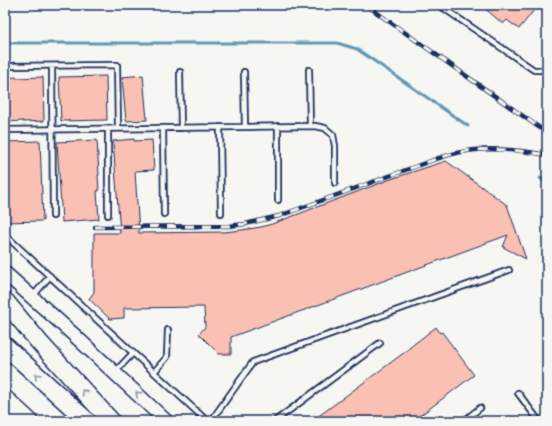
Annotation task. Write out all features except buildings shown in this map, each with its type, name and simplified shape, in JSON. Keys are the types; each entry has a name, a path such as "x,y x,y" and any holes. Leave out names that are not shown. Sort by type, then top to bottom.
{"highway":[{"path":"5,301 39,342 111,421"},
{"path":"5,346 86,421"},
{"path":"5,399 29,421"},
{"path":"5,418 11,421"}],"main road":[{"path":"5,273 166,421"}],"lane":[{"path":"439,5 534,70 547,70"},
{"path":"5,66 117,65 118,128"},
{"path":"52,66 53,216"},
{"path":"308,70 310,126"},
{"path":"180,72 181,128"},
{"path":"244,72 245,127"},
{"path":"5,130 278,126 310,126 325,128 333,135 336,146 335,183"},
{"path":"278,126 278,200"},
{"path":"220,127 221,213"},
{"path":"163,128 164,214"},
{"path":"108,129 108,215"},
{"path":"5,235 207,421"},
{"path":"211,421 253,362 509,270"},
{"path":"32,297 50,276"},
{"path":"154,372 167,357 168,330"},
{"path":"275,421 380,344"},
{"path":"114,372 133,353"},
{"path":"518,393 538,421"},
{"path":"464,421 480,408"}],"waterway":[{"path":"5,43 337,43 357,49 468,126"},
{"path":"540,178 547,183"}],"railway":[{"path":"366,5 547,133"},
{"path":"95,227 229,226 245,224 279,216 436,159 460,152 484,149 520,151 547,155"}]}
